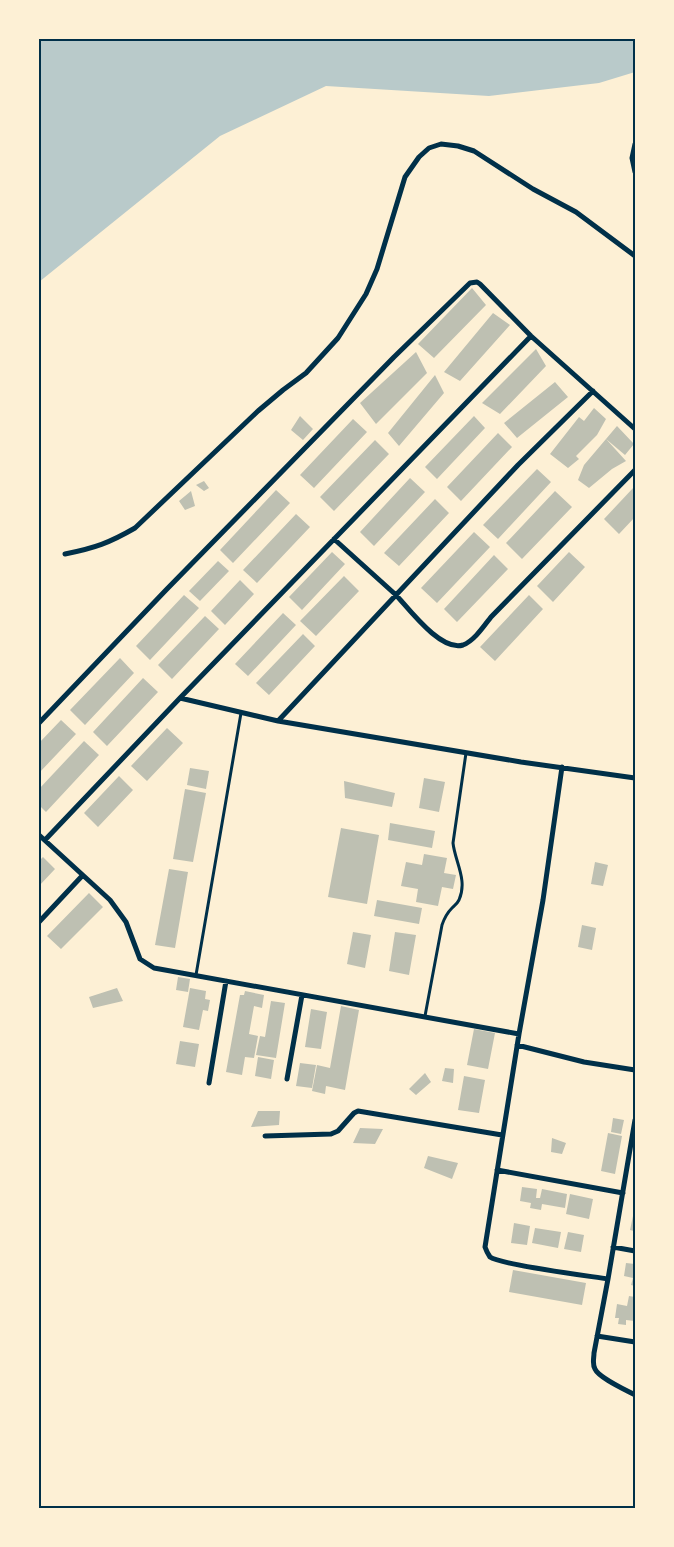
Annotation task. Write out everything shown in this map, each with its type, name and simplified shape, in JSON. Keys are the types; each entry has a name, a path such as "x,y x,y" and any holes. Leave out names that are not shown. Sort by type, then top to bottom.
{"street":[{"path":"65,554 88,550 111,542 135,528 258,412 306,373 338,338 366,294 385,246 405,177 419,157 429,148 440,144 458,146 474,151 533,189 576,212 635,256"},
{"path":"635,144 633,146 632,158 635,172"},
{"path":"39,724 166,590 465,286 473,282 480,284 530,336 635,429"},
{"path":"45,840 530,336"},
{"path":"278,721 518,465 593,392"},
{"path":"334,539 396,595 423,626 447,644 457,646 470,642 491,617 635,470"},
{"path":"180,698 278,721 635,778"},
{"path":"562,767 543,900 496,1170 485,1246 490,1256 513,1264 608,1279"},
{"path":"39,835 110,900 126,922 140,959 154,968 519,1034"},
{"path":"39,922 82,876"},
{"path":"209,1083 226,981"},
{"path":"286,1079 302,995"},
{"path":"517,1045 584,1062 635,1070"},
{"path":"265,1136 331,1134 338,1131 358,1111 502,1135"},
{"path":"635,1120 593,1366 596,1371 635,1395"},
{"path":"628,1160 635,1162"},
{"path":"496,1170 623,1193"},
{"path":"614,1247 635,1251"},
{"path":"597,1336 635,1342"}],"lane":[{"path":"195,976 241,713"},
{"path":"425,1017 442,925 446,915 458,901 462,888 462,877 453,843 466,752"}],"shaded area":[{"path":"39,39 635,39 635,72 599,83 489,96 326,86 220,136 39,282"}],"building":[{"path":"472,288 486,305 434,358 418,344"},
{"path":"493,313 510,325 460,381 444,372"},
{"path":"536,349 546,366 500,414 482,403"},
{"path":"416,352 427,373 376,424 360,403"},
{"path":"435,375 444,393 399,446 388,433"},
{"path":"555,382 568,397 517,438 504,423"},
{"path":"594,408 606,419 597,435 576,456 579,459 568,468 550,454 579,417 584,421"},
{"path":"300,416 313,429 303,440 291,430"},
{"path":"474,416 485,428 437,479 425,467"},
{"path":"353,419 367,432 314,488 300,475"},
{"path":"617,426 634,444 625,455 606,439"},
{"path":"498,433 512,447 461,501 447,487"},
{"path":"606,439 626,461 612,469 589,488 578,480 584,465"},
{"path":"375,440 389,454 334,511 320,497"},
{"path":"537,469 551,482 498,539 483,525"},
{"path":"410,478 425,492 374,546 360,532"},
{"path":"204,481 209,488 204,491 196,485"},
{"path":"634,487 635,517 619,534 604,519"},
{"path":"276,490 290,503 233,563 220,550"},
{"path":"191,491 195,506 185,510 179,501"},
{"path":"555,491 572,507 522,559 506,543"},
{"path":"435,499 449,513 399,566 384,553"},
{"path":"296,514 310,527 257,583 243,570"},
{"path":"474,532 490,547 437,603 421,588"},
{"path":"332,552 345,564 302,610 289,597"},
{"path":"569,552 585,567 553,602 537,586"},
{"path":"494,555 508,569 457,622 444,609"},
{"path":"218,561 229,571 200,601 189,591"},
{"path":"344,576 359,591 316,636 300,621"},
{"path":"240,580 254,594 225,625 211,611"},
{"path":"184,595 199,608 150,660 136,646"},
{"path":"529,595 543,609 495,661 480,647"},
{"path":"283,613 296,625 248,676 235,664"},
{"path":"205,616 219,629 172,679 158,665"},
{"path":"303,634 315,646 269,695 256,683"},
{"path":"120,658 134,673 85,725 70,710"},
{"path":"143,678 158,692 107,746 93,732"},
{"path":"61,720 76,734 39,773 39,743"},
{"path":"167,728 183,743 147,781 131,766"},
{"path":"84,741 99,755 46,812 39,805 39,789"},
{"path":"190,768 209,771 206,789 187,785"},
{"path":"119,776 133,790 98,827 84,813"},
{"path":"424,778 445,782 439,812 419,808"},
{"path":"344,781 395,793 392,807 345,798"},
{"path":"185,789 206,793 193,862 173,859"},
{"path":"390,823 435,831 432,848 388,840"},
{"path":"341,828 379,835 367,904 328,897"},
{"path":"424,854 447,858 444,873 456,875 453,889 442,887 438,906 416,902 418,889 401,886 406,862 422,865"},
{"path":"43,857 55,869 39,886 39,861"},
{"path":"595,862 608,865 603,886 591,884"},
{"path":"169,869 188,872 175,948 155,945"},
{"path":"89,893 103,907 61,949 47,936"},
{"path":"377,900 422,908 419,924 374,916"},
{"path":"582,925 596,928 592,950 578,947"},
{"path":"353,932 371,935 365,968 347,964"},
{"path":"395,932 416,935 409,975 389,971"},
{"path":"178,977 190,979 188,992 176,990"},
{"path":"117,988 123,1001 93,1008 89,997"},
{"path":"190,988 206,991 205,999 210,1000 208,1011 203,1010 199,1030 183,1027"},
{"path":"245,991 264,995 262,1008 254,1006 249,1034 258,1036 254,1058 245,1057 242,1075 226,1072 240,995 244,995"},
{"path":"271,1001 285,1003 276,1058 256,1055 260,1036 265,1037"},
{"path":"341,1006 359,1010 345,1090 326,1086 325,1094 312,1091 317,1065 330,1068"},
{"path":"311,1009 327,1012 321,1049 305,1047"},
{"path":"474,1029 495,1033 488,1069 467,1065"},
{"path":"180,1041 199,1044 195,1067 176,1064"},
{"path":"258,1057 274,1060 271,1079 255,1076"},
{"path":"300,1063 316,1065 312,1088 296,1086"},
{"path":"445,1068 454,1069 453,1083 442,1081"},
{"path":"425,1073 431,1082 416,1095 409,1089"},
{"path":"464,1076 485,1080 479,1113 458,1110"},
{"path":"258,1111 280,1111 279,1125 251,1127"},
{"path":"613,1118 624,1120 621,1134 611,1132"},
{"path":"360,1128 383,1129 375,1144 353,1143"},
{"path":"608,1133 622,1136 615,1174 601,1171"},
{"path":"552,1138 566,1143 562,1154 551,1152"},
{"path":"428,1156 458,1163 452,1179 424,1168"},
{"path":"522,1187 537,1189 536,1198 540,1198 542,1189 567,1194 565,1208 542,1204 541,1210 530,1208 531,1203 520,1201"},
{"path":"570,1194 593,1199 589,1219 566,1214"},
{"path":"633,1216 635,1217 635,1237 633,1236 634,1231 630,1230"},
{"path":"514,1223 530,1226 527,1245 511,1243"},
{"path":"535,1228 561,1232 558,1248 532,1243"},
{"path":"568,1232 584,1235 581,1252 564,1249"},
{"path":"626,1263 635,1264 635,1286 631,1285 633,1278 624,1276"},
{"path":"513,1270 586,1283 582,1305 509,1292"},
{"path":"629,1296 635,1297 635,1321 626,1320 626,1325 618,1324 619,1318 615,1318 617,1304 627,1306"}]}
